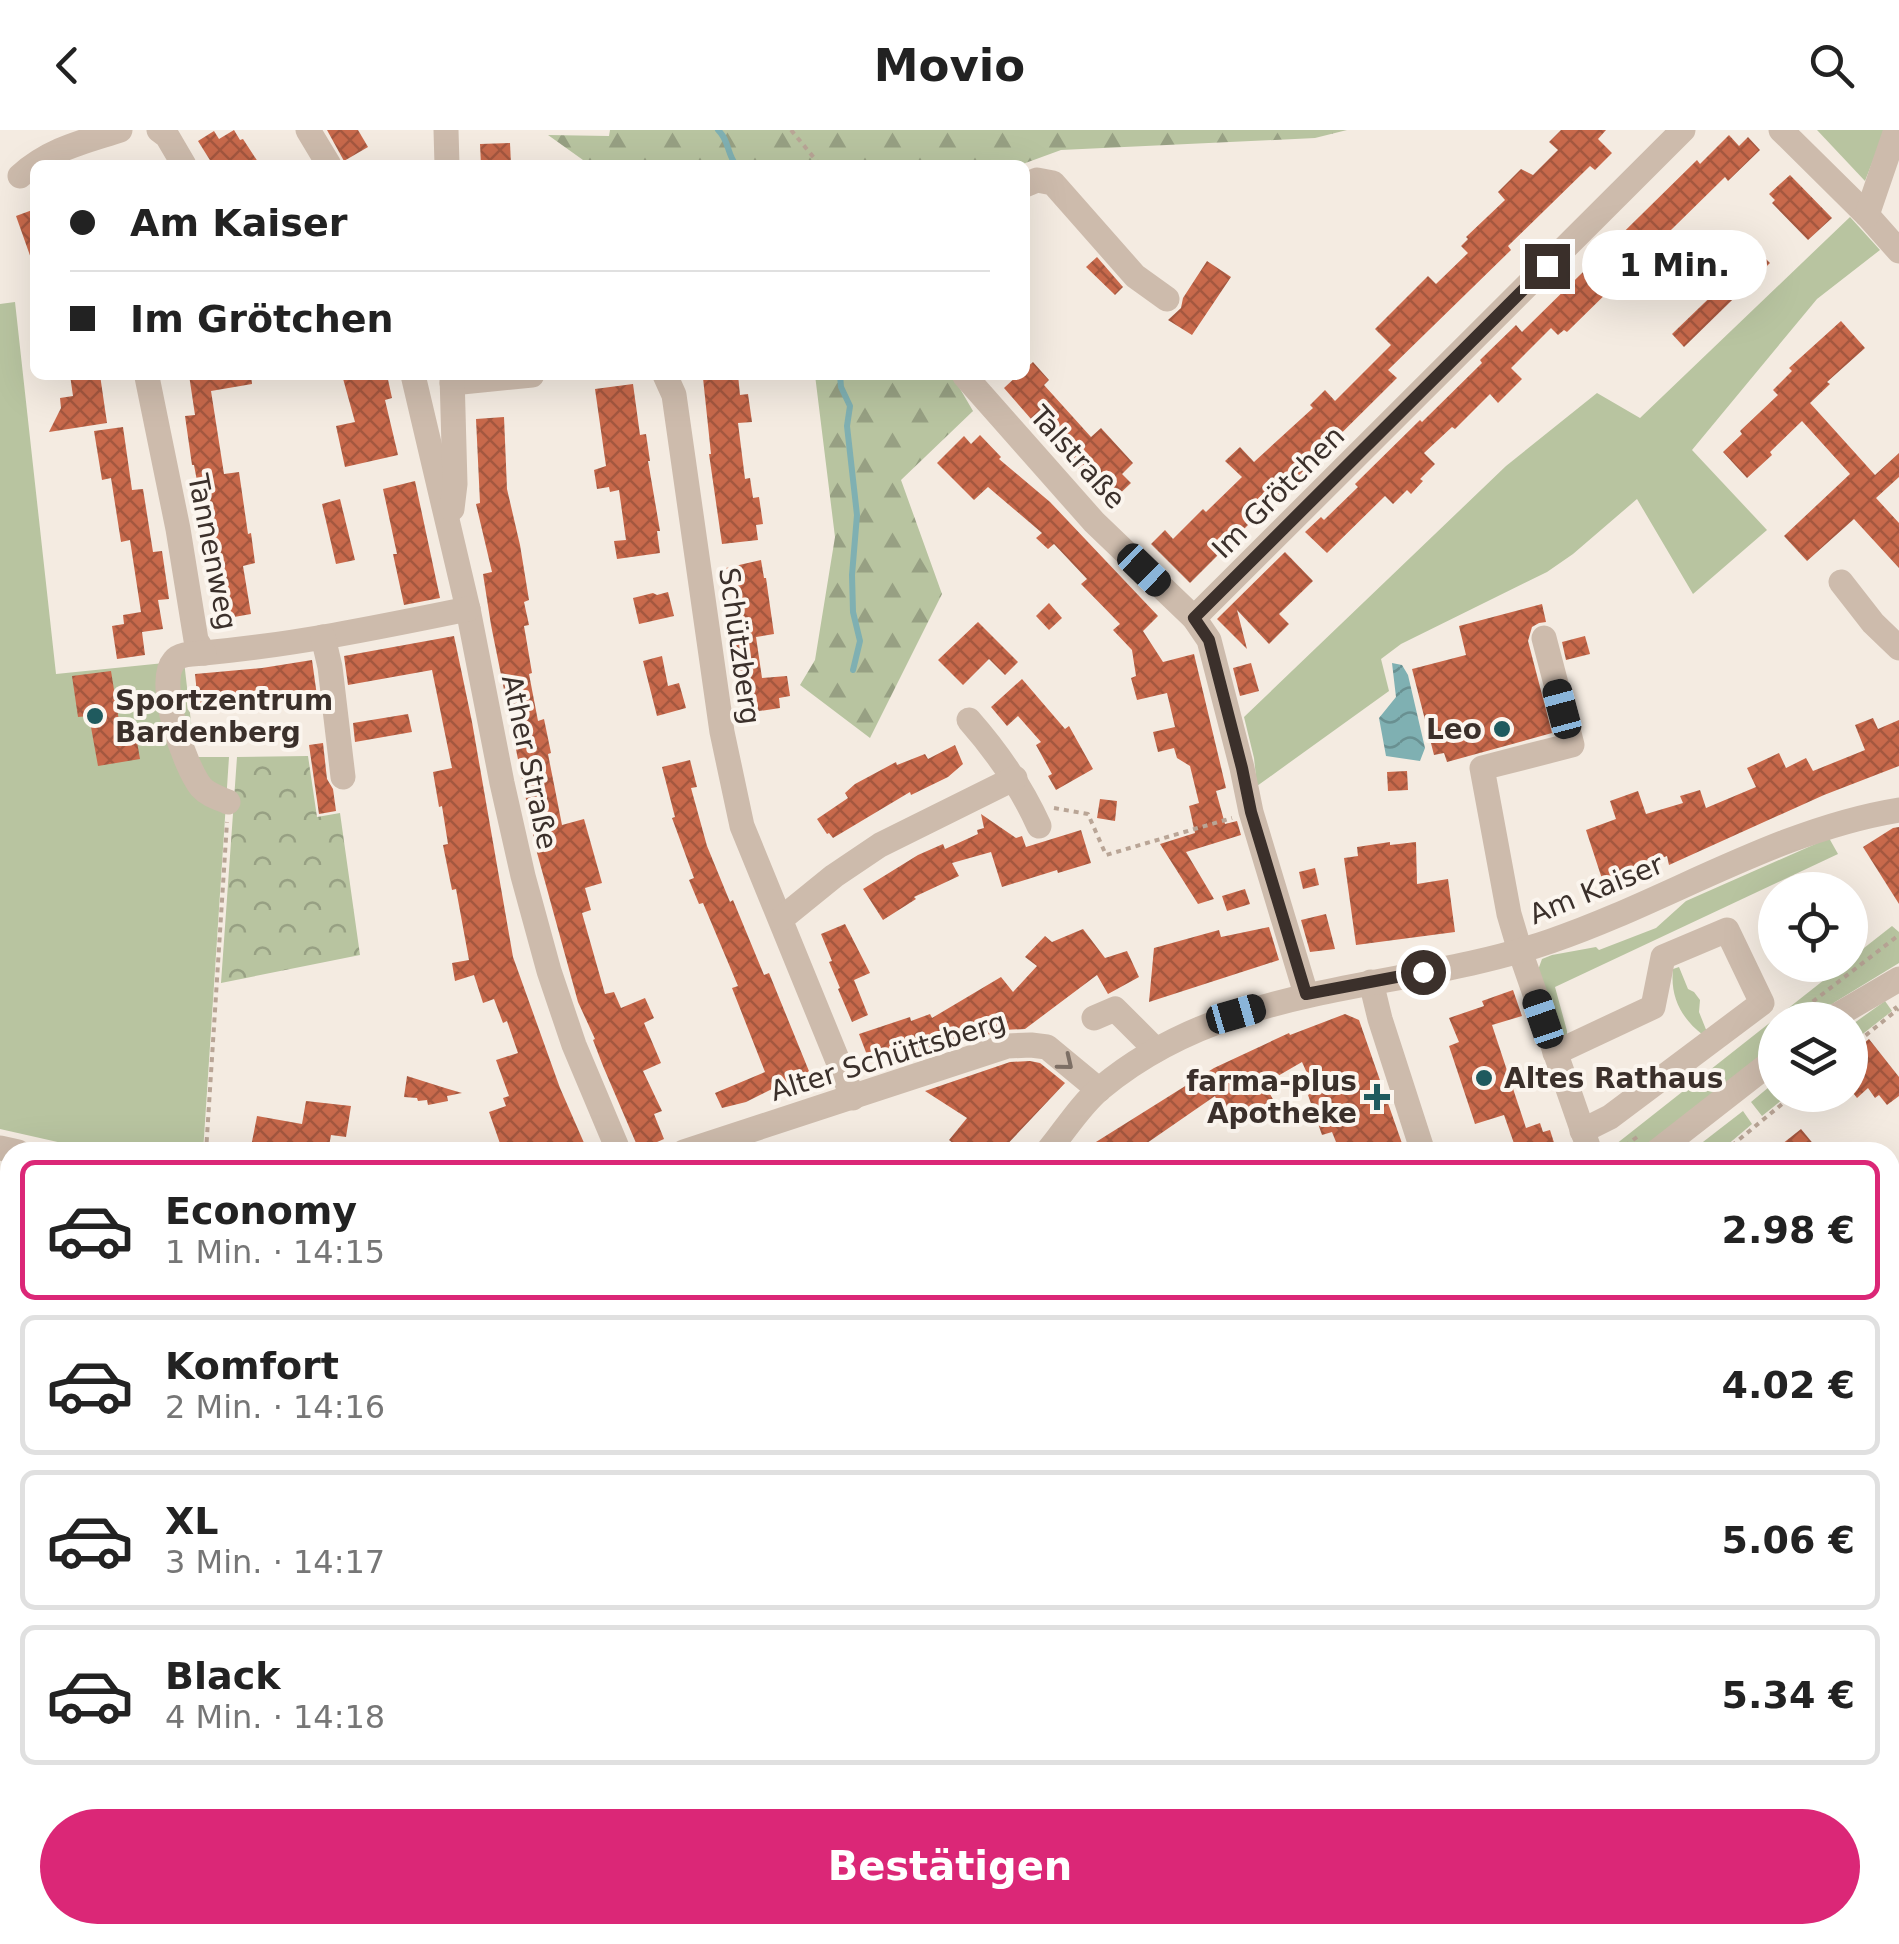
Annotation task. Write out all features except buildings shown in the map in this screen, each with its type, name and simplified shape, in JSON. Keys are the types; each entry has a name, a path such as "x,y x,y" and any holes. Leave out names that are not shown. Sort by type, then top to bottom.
{"street":[{"path":"40,160 120,130"},
{"path":"159,130 181,160"},
{"path":"308,130 326,160"},
{"path":"446,130 447,160"},
{"name":"Im Grötchen","path":"1194,618 1682,130"},
{"path":"1781,130 1899,251"},
{"path":"1867,214 1896,130"},
{"path":"20,176 30,167"},
{"path":"1030,182 1053,184 1135,276 1167,299"},
{"name":"Tannenweg","path":"148,380 196,640 204,653 324,637 468,609"},
{"name":"Ather Straße","path":"414,380 468,609 523,876 549,971 614,1142"},
{"path":"450,528 455,484 452,380"},
{"name":"Schützberg","path":"667,380 674,395 732,789 742,826 852,1098"},
{"name":"Talstraße","path":"968,380 1094,522 1194,618"},
{"path":"1840,582 1899,648"},
{"path":"1194,618 1209,640 1251,812 1306,994"},
{"path":"324,637 344,777"},
{"path":"1544,638 1572,745 1482,768 1520,951 1555,1053 1586,1142 1610,1118 1762,1003 1727,930 1663,957 1654,1007 1555,1053"},
{"path":"204,653 174,660 168,688 187,762 198,783 206,792 228,802"},
{"path":"969,720 996,750 1034,815"},
{"path":"781,919 834,876 880,846 1015,778"},
{"name":"Am Kaiser","path":"1055,1142 1098,1090 1156,1050 1236,1014 1306,994 1520,951 1821,829 1864,815 1899,810"},
{"path":"1370,982 1420,1142"},
{"path":"1859,1002 1892,983"},
{"path":"1094,1018 1115,1009 1156,1050"},
{"name":"Alter Schüttsberg","path":"715,1142 1007,1046 1046,1047 1098,1090"},
{"path":"1669,1142 1758,1072"}],"path":[{"path":"790,130 816,160"},
{"path":"207,1142 228,802"},
{"path":"1034,815 1088,814 1106,855 1251,812"},
{"path":"1812,1002 1899,935"},
{"path":"1868,1033 1897,1010 1892,983"},
{"path":"1736,1142 1772,1112"}],"green space":[{"path":"610,130 1347,130 1315,138 1061,150 1030,161 583,160 548,135 609,136"},
{"path":"1817,130 1885,130 1865,181"},
{"path":"1850,217 1880,250 1817,299 1692,450 1767,530 1693,594 1637,499 1547,572 1401,644 1381,659 1389,691 1257,786 1244,717 1506,466 1597,393 1640,418"},
{"name":"Sportzentrum Bardenberg","path":"15,302 56,674 184,661 195,757 229,757 204,1142 58,1142 0,1129 0,304"},
{"path":"816,380 955,380 973,411 901,480 942,594 870,738 800,685 815,660 835,537"},
{"path":"308,756 317,817 340,813 360,955 221,983 237,757"},
{"path":"1829,838 1838,854 1800,872 1758,872 1758,892 1555,987 1567,1031 1561,1039 1538,970 1542,959 1596,947 1599,950 1656,928 1686,901"},
{"path":"1892,926 1899,932 1899,963 1868,982 1868,945"},
{"path":"1679,967 1688,989 1700,1000 1699,1012 1707,1032 1703,1035 1683,1014 1675,998 1673,969"},
{"path":"1821,982 1868,982 1835,1002 1796,1002"},
{"path":"1885,1001 1892,1011 1868,1030 1868,1013"},
{"path":"1758,1032 1758,1061 1651,1142 1619,1142"},
{"path":"1743,1111 1752,1124 1731,1142 1703,1142"}],"water":[{"path":"1392,663 1402,665 1408,675 1425,748 1420,761 1386,756 1379,718 1396,697"}],"waterway":[{"path":"718,130 733,160"},
{"path":"840,380 850,406 847,426 857,515 852,575 853,612 860,641 853,670"}],"place":[{"name":"Sportzentrum Bardenberg","path":"95,716"},
{"name":"Leo","path":"1502,729"},
{"name":"Altes Rathaus","path":"1484,1078"},
{"name":"farma-plus Apotheke","path":"1377,1097"}],"route":[{"path":"1423,972 1306,994 1251,812 1209,640 1194,618 1547,266"}]}
